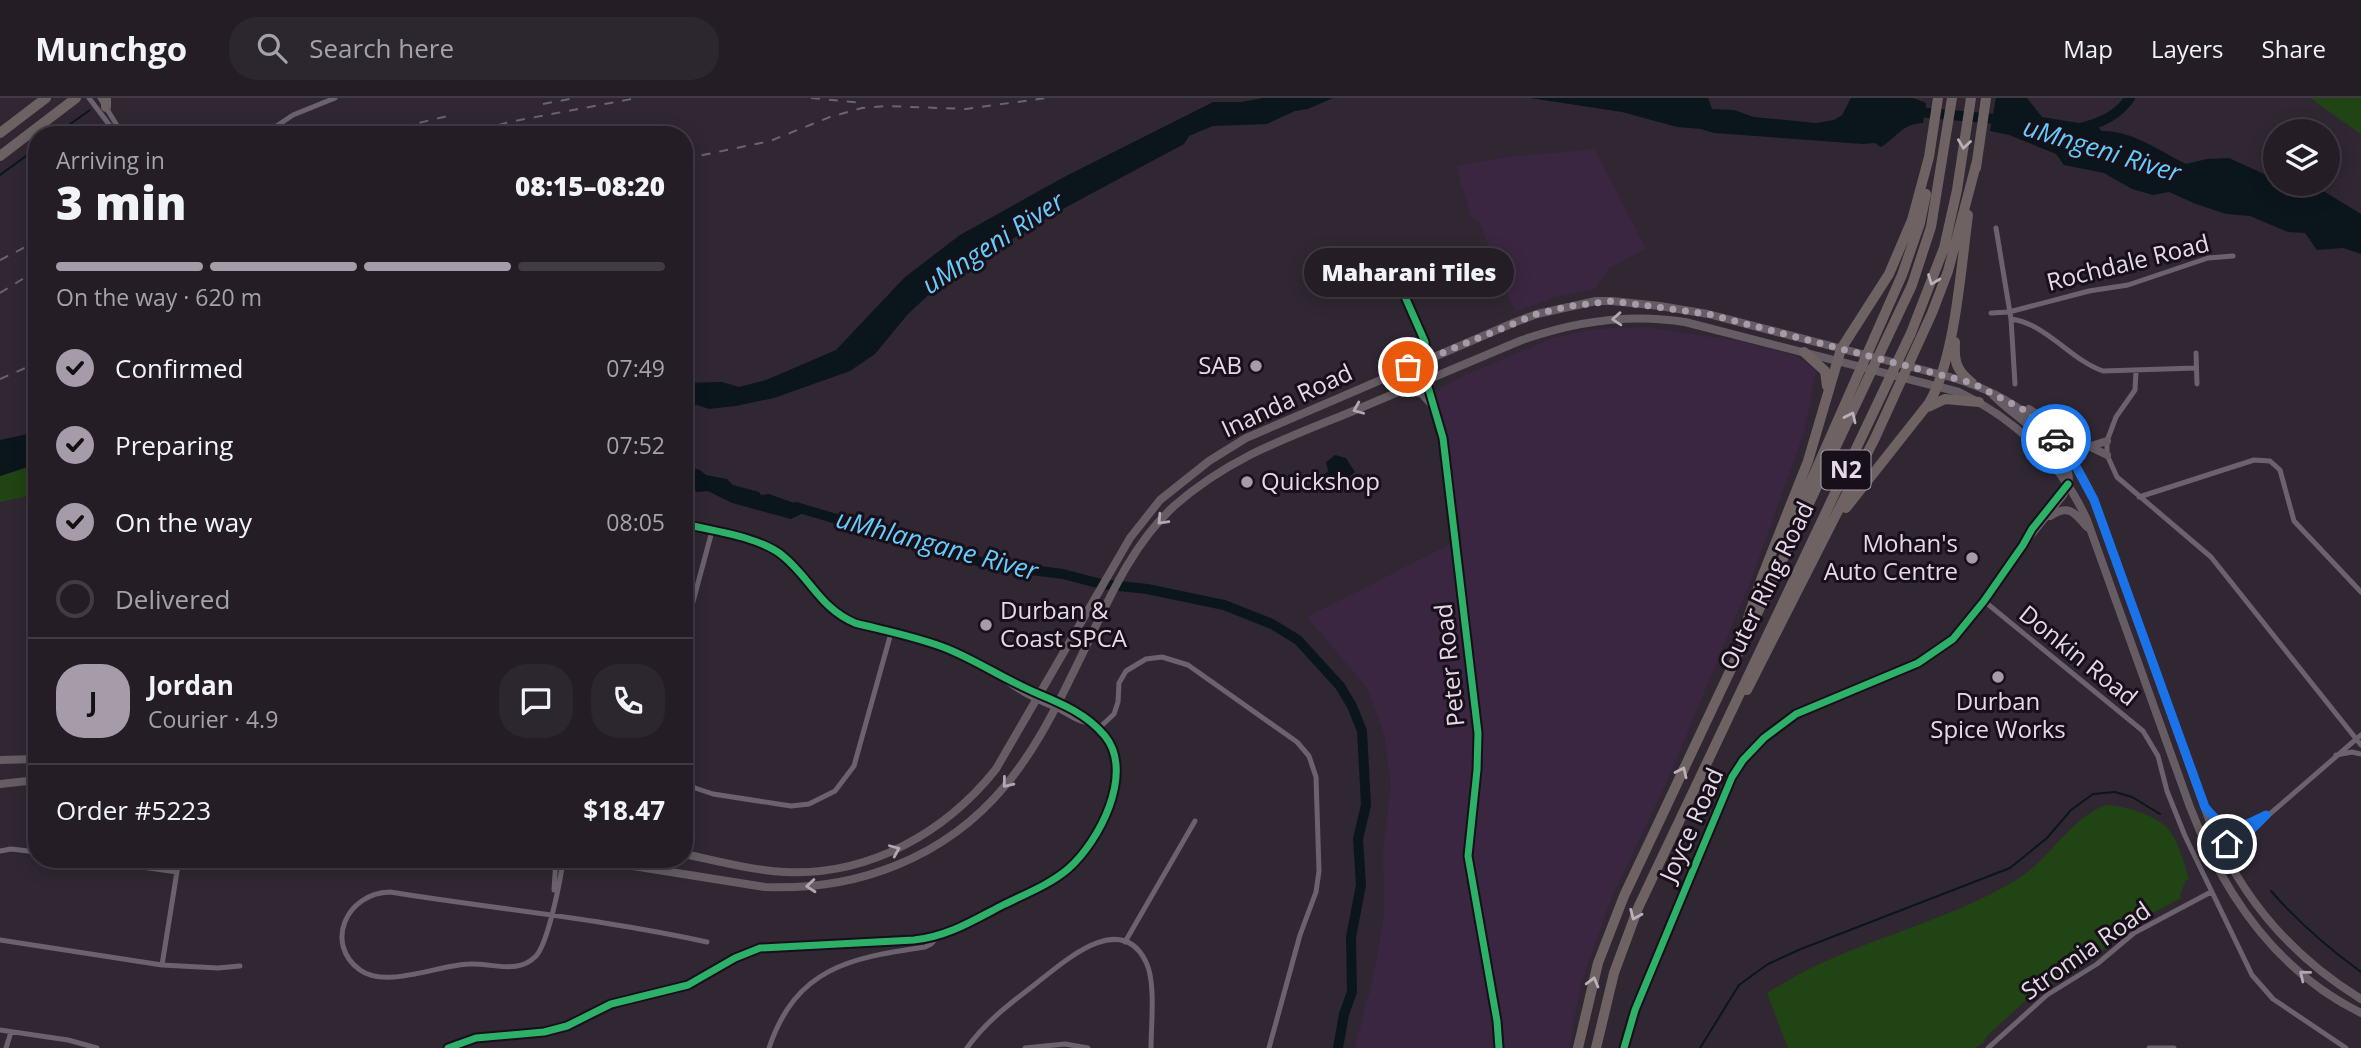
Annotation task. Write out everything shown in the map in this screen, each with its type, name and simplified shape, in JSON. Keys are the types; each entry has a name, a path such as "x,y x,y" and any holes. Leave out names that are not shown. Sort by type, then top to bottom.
{"highway":[{"path":"31,109 38,98"},
{"path":"0,133 46,98"},
{"path":"39,126 76,98"},
{"path":"1749,617 1902,275 1920,223 1929,186 1929,157 1938,98"},
{"name":"Outer Ring Road","path":"1578,1048 1595,974 1609,931 1726,678 1901,312 1923,257 1929,186 1952,98"},
{"name":"Outer Ring Road","path":"1596,1048 1605,1003 1625,940 1743,684 1911,333 1940,261 1966,192 1970,98"},
{"path":"1717,742 1759,668 1828,532 1875,438 1932,313 1948,271 1966,192 1977,161 1986,98"},
{"path":"0,156 28,135"},
{"path":"1726,678 1808,461 1839,355 1893,266 1929,186"},
{"path":"1966,192 1954,360 1960,373 1972,383"},
{"path":"1828,532 1922,412 1941,380 1958,290"},
{"path":"1804,352 1820,361 1827,378 1825,403"},
{"path":"1922,412 1931,404 1945,399 1979,402"}],"main road":[{"name":"Inanda Road","path":"693,856 749,868 810,872 848,866 888,853 923,835 956,813 972,798 1006,754 1116,561 1139,524 1160,499 1232,446 1426,359 1537,314 1596,301 1612,301 1692,311 1786,334 1824,345 1853,364 1909,378 1972,383 2024,410 2045,428 2072,459 2089,488 2205,807 2234,873 2264,918 2289,945 2320,972 2361,999"},
{"name":"Inanda Road","path":"649,868 775,887 830,884 876,874 930,850 951,836 980,813 1016,772 1056,705 1128,564 1153,530 1174,506 1229,465 1270,444 1555,328 1607,319 1635,317 1672,320 1804,352"},
{"name":"Inanda Road","path":"1820,361 1839,355 1858,354 1915,368 1979,402 2010,422 2036,445 2068,484 2091,531 2207,850 2249,919 2279,953 2328,994 2361,1013"},
{"path":"1405,389 1422,394 1435,408"},
{"path":"1989,390 2021,403 2070,437 2107,456"},
{"path":"1989,390 2045,440 2068,470 2068,484 2078,482 2089,488"},
{"path":"2091,446 2107,441"},
{"path":"2050,516 2062,510 2069,510 2091,531"},
{"path":"0,760 28,758"},
{"path":"0,784 28,781"},
{"path":"2205,807 2219,823 2230,828 2239,828"},
{"path":"2234,873 2232,853 2249,832"}],"street":[{"path":"89,98 110,126"},
{"path":"276,126 293,115 335,98"},
{"path":"104,101 118,126"},
{"path":"1996,228 2010,316 2015,384"},
{"name":"Rochdale Road","path":"1991,313 2010,316 2089,291 2128,285 2208,258 2233,256"},
{"name":"Peter Road","path":"1399,283 1425,342 1426,380 1443,438 1478,733 1478,770 1468,856 1497,1021 1499,1048"},
{"path":"2010,316 2034,326 2099,369 2136,371 2196,368"},
{"path":"2196,353 2197,384"},
{"path":"2136,371 2135,390 2116,417 2107,441 2107,456 2117,477 2211,557 2358,737 2361,745"},
{"path":"2139,498 2254,460 2270,461 2280,470 2294,521 2361,592"},
{"name":"Joyce Road","path":"2023,545 2050,516 2065,495 2068,484"},
{"name":"Joyce Road","path":"1624,1048 1629,1025 1732,777 1751,751 1796,714 1900,671 1933,654 1962,631 2032,529 2068,484"},
{"path":"693,526 772,548 797,569 820,599 834,611 855,623 947,649 998,675 1098,729 1115,755 1116,779 1109,804 1095,835 1070,867 1052,880 937,937 925,947 847,962 813,982 788,1006 779,1020 769,1048"},
{"path":"693,602 712,531"},
{"name":"Donkin Road","path":"1984,601 2116,708 2147,737 2158,755 2173,809 2211,892 2259,985 2305,1022 2346,1048"},
{"path":"693,786 701,791 791,806 809,804 835,791 846,780 854,766 891,633"},
{"path":"1098,729 1114,714 1119,684 1126,671 1132,665 1153,657 1181,662 1203,675 1309,756 1316,777 1318,880 1269,1048"},
{"path":"2207,850 2249,832 2358,737"},
{"path":"2336,755 2361,754"},
{"path":"2219,844 2239,828 2266,815"},
{"path":"1125,942 1195,821"},
{"path":"0,851 28,851"},
{"path":"144,868 177,873"},
{"path":"162,965 178,868"},
{"path":"559,868 551,916 544,944 531,960 520,966 469,964 387,978 377,977 368,975 353,964 343,940 344,926 350,910 363,899 380,892 551,916 663,932 707,942"},
{"name":"Stromia Road","path":"1988,1048 2047,995 2097,964 2134,933 2211,892"},
{"path":"448,1048 476,1038 544,1032 567,1026 611,1004 688,985 735,958 760,948 937,937"},
{"path":"0,940 162,965 218,968 240,966"},
{"path":"967,1048 994,1017 1077,952 1103,941 1125,942 1141,954 1150,970 1151,1048"},
{"path":"0,1030 68,1040 97,1048"},
{"path":"6,1048 11,1032"},
{"path":"1025,1048 1065,1044 1088,1048"},
{"path":"2149,1048 2174,1048"}],"shaded area":[{"path":"1595,149 1646,249 1609,268 1595,289 1552,298 1515,312 1479,222 1471,216 1456,166 1507,157"},
{"path":"1644,327 1740,341 1796,356 1816,370 1805,429 1755,570 1669,777 1611,899 1581,984 1569,1048 1355,1048 1373,978 1384,916 1383,850 1391,785 1384,734 1367,688 1307,617 1462,538 1435,391 1465,375 1553,338 1596,329"}],"green space":[{"path":"2310,98 2361,98 2361,134"},
{"path":"28,467 28,496 0,502 0,476"},
{"path":"2106,805 2143,814 2168,829 2180,850 2189,880 2186,880 2181,898 2131,925 2091,961 2024,1002 1975,1048 1788,1048 1767,993 1835,957 1940,917 1991,894 2028,872 2082,819"}],"water":[{"path":"1263,98 1333,98 1267,124 1213,126 1189,136 1184,144 1046,218 974,263 960,266 908,314 875,354 850,371 774,398 709,409 693,406 693,383 722,382 739,387 766,380 836,350 905,277 960,235 1066,176 1213,102 1241,102"},
{"path":"1530,98 1708,98 1712,109 1734,110 1754,117 1816,123 1834,120 1842,115 1851,98 1913,98 1926,103 1923,123 1910,125 1881,147 1875,143 1714,133 1677,127 1622,112"},
{"path":"1996,98 2027,98 2042,117 2097,126 2102,131 2124,134 2186,164 2229,158 2263,174 2263,196 2332,196 2361,214 2361,254 2343,248 2317,250 2305,233 2288,232 2250,216 2226,214 2169,192 2153,195 2132,189 2104,173 2064,165 2056,154 2009,135 1990,131"},
{"path":"28,434 28,467 0,476 0,440"},
{"path":"1335,455 1346,458 1355,472 1349,477 1339,478 1339,488 1332,490 1321,478 1328,471 1326,462"},
{"path":"693,468 706,475 727,479 733,485 759,492 761,495 769,494 811,509 791,519 732,503 708,491 693,491"}],"waterway":[{"path":"2080,128 2108,118 2120,110 2130,98"},
{"path":"68,126 90,110"},
{"name":"uMngeni River","path":"1911,114 1918,112 2006,120"},
{"path":"0,175 28,155"},
{"name":"uMhlangane River","path":"796,507 991,565 1063,574 1101,584 1147,589 1224,605 1272,624 1298,640 1340,686 1362,731 1366,805 1358,839 1361,885 1351,937 1352,992 1344,1014 1338,1048"},
{"path":"1700,1048 1739,985 1768,964 2010,868 2047,838 2071,810 2093,794 2115,792 2132,797 2160,814"},
{"path":"2271,891 2314,934 2361,972"}],"railway":[{"path":"543,104 575,98"},
{"path":"495,126 637,98"},
{"path":"811,98 863,103"},
{"path":"693,157 770,141 830,117 862,108 887,106 966,109 1046,98"},
{"path":"405,126 448,116"},
{"path":"0,260 28,246"},
{"path":"0,293 28,276"},
{"path":"0,379 28,367"}],"cycle path":[{"path":"1399,283 1425,342 1426,380 1443,438 1478,733 1468,856 1497,1021 1499,1048"},
{"path":"1624,1048 1635,1010 1732,777 1743,760 1764,738 1796,714 1918,663 1953,639 1984,601 2032,529 2068,484"},
{"path":"448,1048 476,1038 544,1032 567,1026 611,1004 688,985 735,958 760,948 914,940 949,932 1061,875 1080,857 1101,825 1115,787 1116,769 1113,751 1105,736 1090,721 948,649 855,623 824,601 793,565 774,549 736,535 693,526"}],"way so far":[{"path":"1408,367 1537,314 1596,301 1612,301 1708,314 1972,383 2024,410 2056,439"}],"place":[{"name":"SAB","path":"1256,366"},
{"name":"Maharani Tiles","path":"1408,367"},
{"name":"Quickshop","path":"1247,482"},
{"name":"Mohan's Auto Centre","path":"1972,558"},
{"name":"Durban & Coast SPCA","path":"986,625"},
{"name":"Durban Spice Works","path":"1998,677"}],"route":[{"path":"2056,439 2081,473 2094,500 2205,807 2219,823 2230,828 2239,828 2266,815 2249,832 2227,844"}]}
